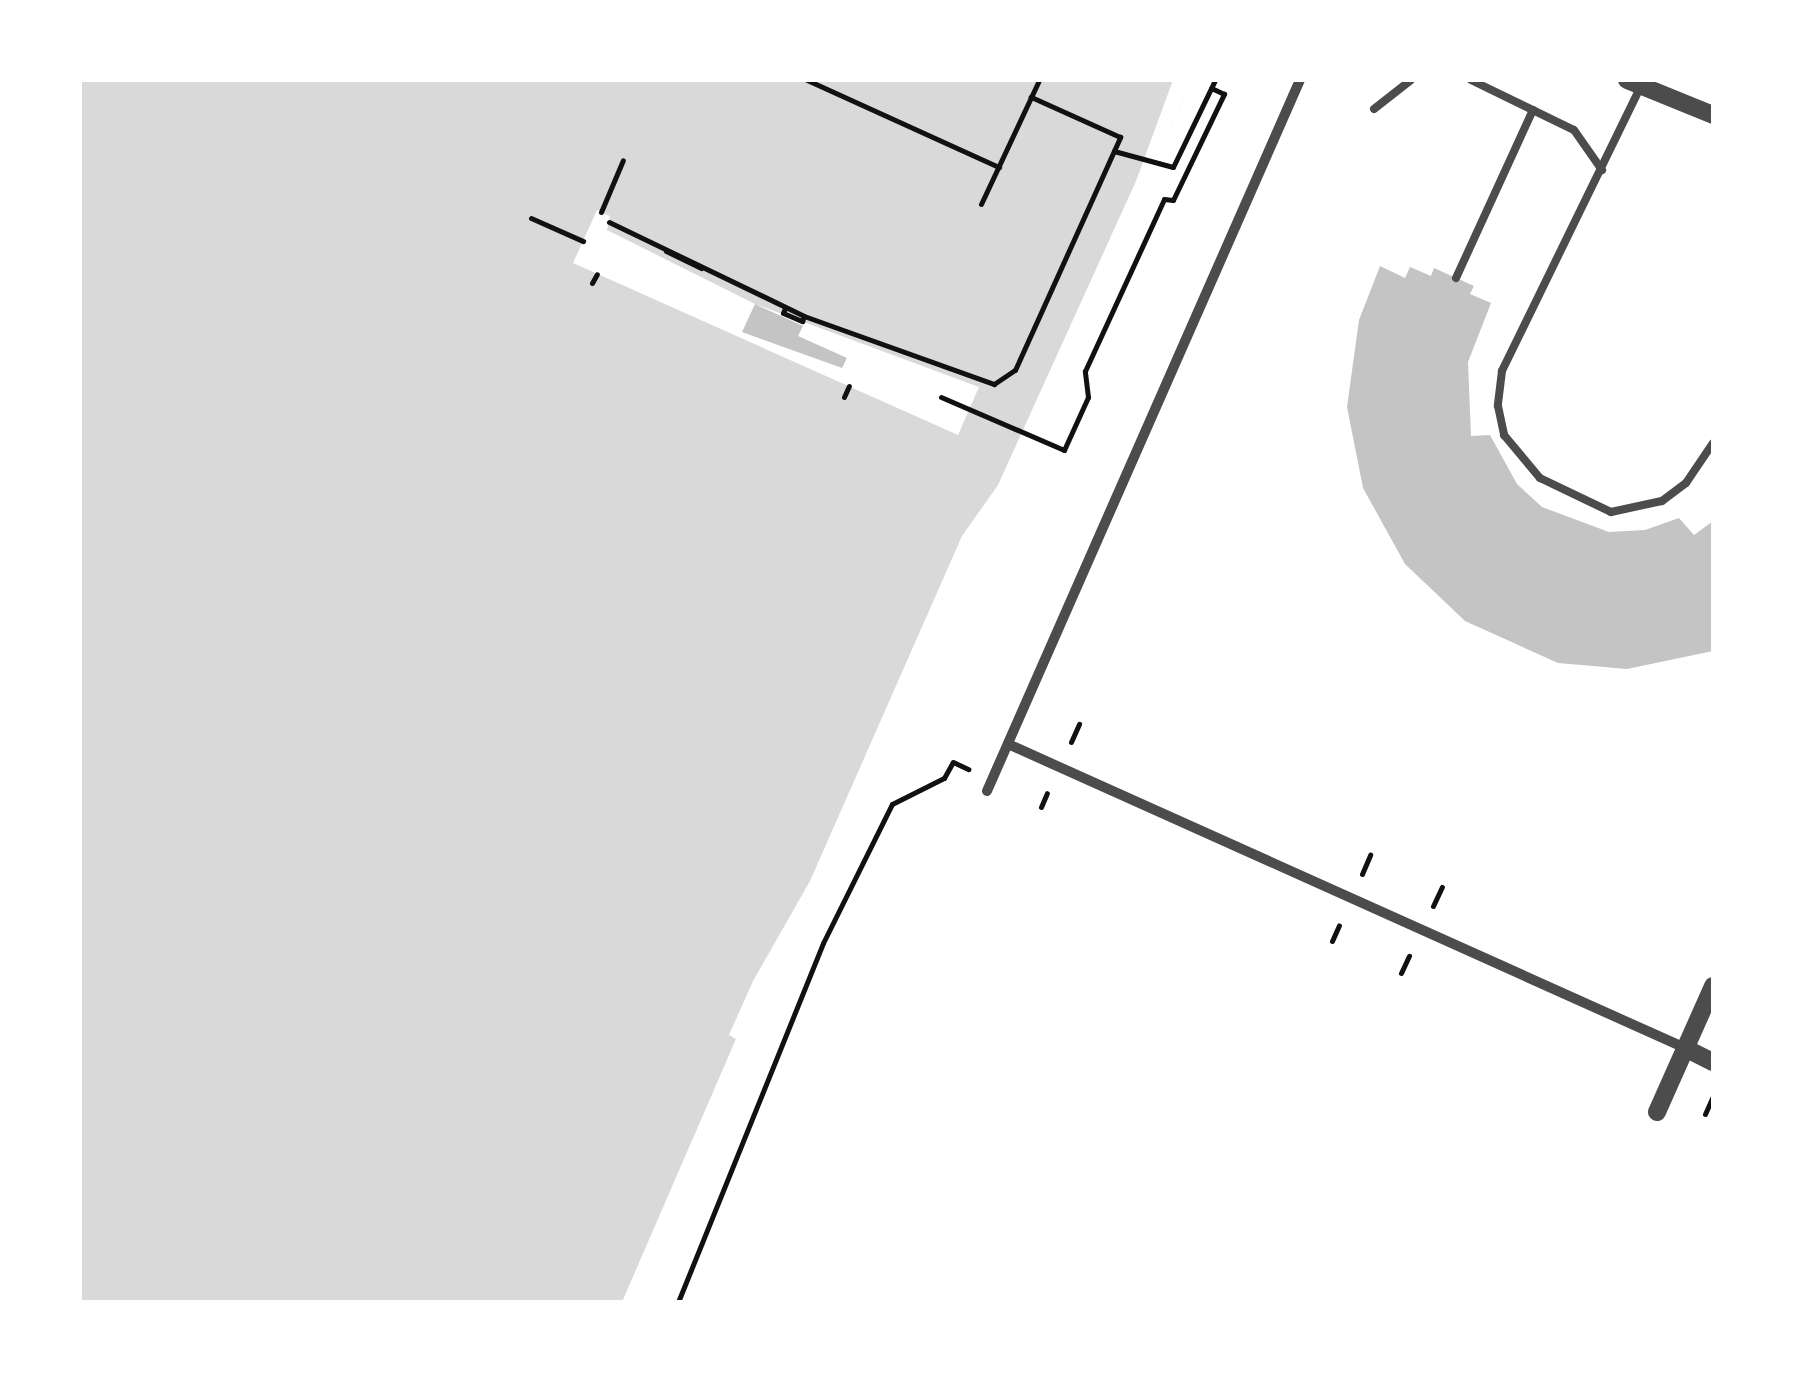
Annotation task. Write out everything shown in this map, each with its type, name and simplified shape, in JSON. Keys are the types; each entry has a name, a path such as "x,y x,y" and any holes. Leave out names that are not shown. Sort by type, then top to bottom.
{"street":[{"path":"988,791 1300,80"},
{"path":"1634,83 1713,115"},
{"path":"1008,744 1713,1062"},
{"path":"1657,1112 1713,986"}],"lane":[{"path":"1374,109 1411,80"},
{"path":"1471,80 1574,130 1602,170"},
{"path":"1634,83 1602,170 1502,372 1498,406 1504,435 1540,478 1611,512 1662,501 1686,483 1713,444"},
{"path":"1456,278 1533,110"}],"path":[{"path":"807,80 999,166"},
{"path":"981,204 1039,80"},
{"path":"1114,152 1173,167 1215,80"},
{"path":"941,396 1064,450 1088,398 1084,371 1164,200 1174,200 1224,94 1211,88"},
{"path":"608,222 804,316 994,384 1015,370 1120,137 1031,97"},
{"path":"601,212 624,160"},
{"path":"531,218 583,242"},
{"path":"666,251 680,265 701,268"},
{"path":"592,284 597,274"},
{"path":"785,308 791,318 804,316"},
{"path":"844,398 848,386"},
{"path":"1071,742 1079,724"},
{"path":"678,1302 822,943 892,804 944,778 953,762 968,769"},
{"path":"1041,806 1047,793"},
{"path":"1362,874 1370,855"},
{"path":"1434,906 1442,887"},
{"path":"1332,941 1339,925"},
{"path":"1401,974 1410,956"},
{"path":"1705,1114 1713,1096"}],"shaded area":[{"path":"80,80 1192,80 991,522 979,531 736,1039 634,1302 80,1302"}],"pier":[{"path":"1173,80 1192,80 810,926 748,1045 739,1045 727,1073 736,1082 640,1302 622,1302 736,1039 729,1035 753,981 810,881 962,536 998,485 1136,181"},
{"path":"597,210 610,216 607,230 755,304 979,387 958,435 573,263"}],"building":[{"path":"1380,266 1405,278 1410,267 1431,276 1434,268 1474,286 1470,294 1491,303 1468,362 1471,436 1490,435 1517,484 1542,507 1609,532 1645,530 1679,518 1694,535 1713,521 1713,651 1627,669 1558,663 1465,621 1405,564 1363,488 1347,407 1359,320"},
{"path":"755,304 803,326 798,336 847,358 842,368 742,332"}]}
